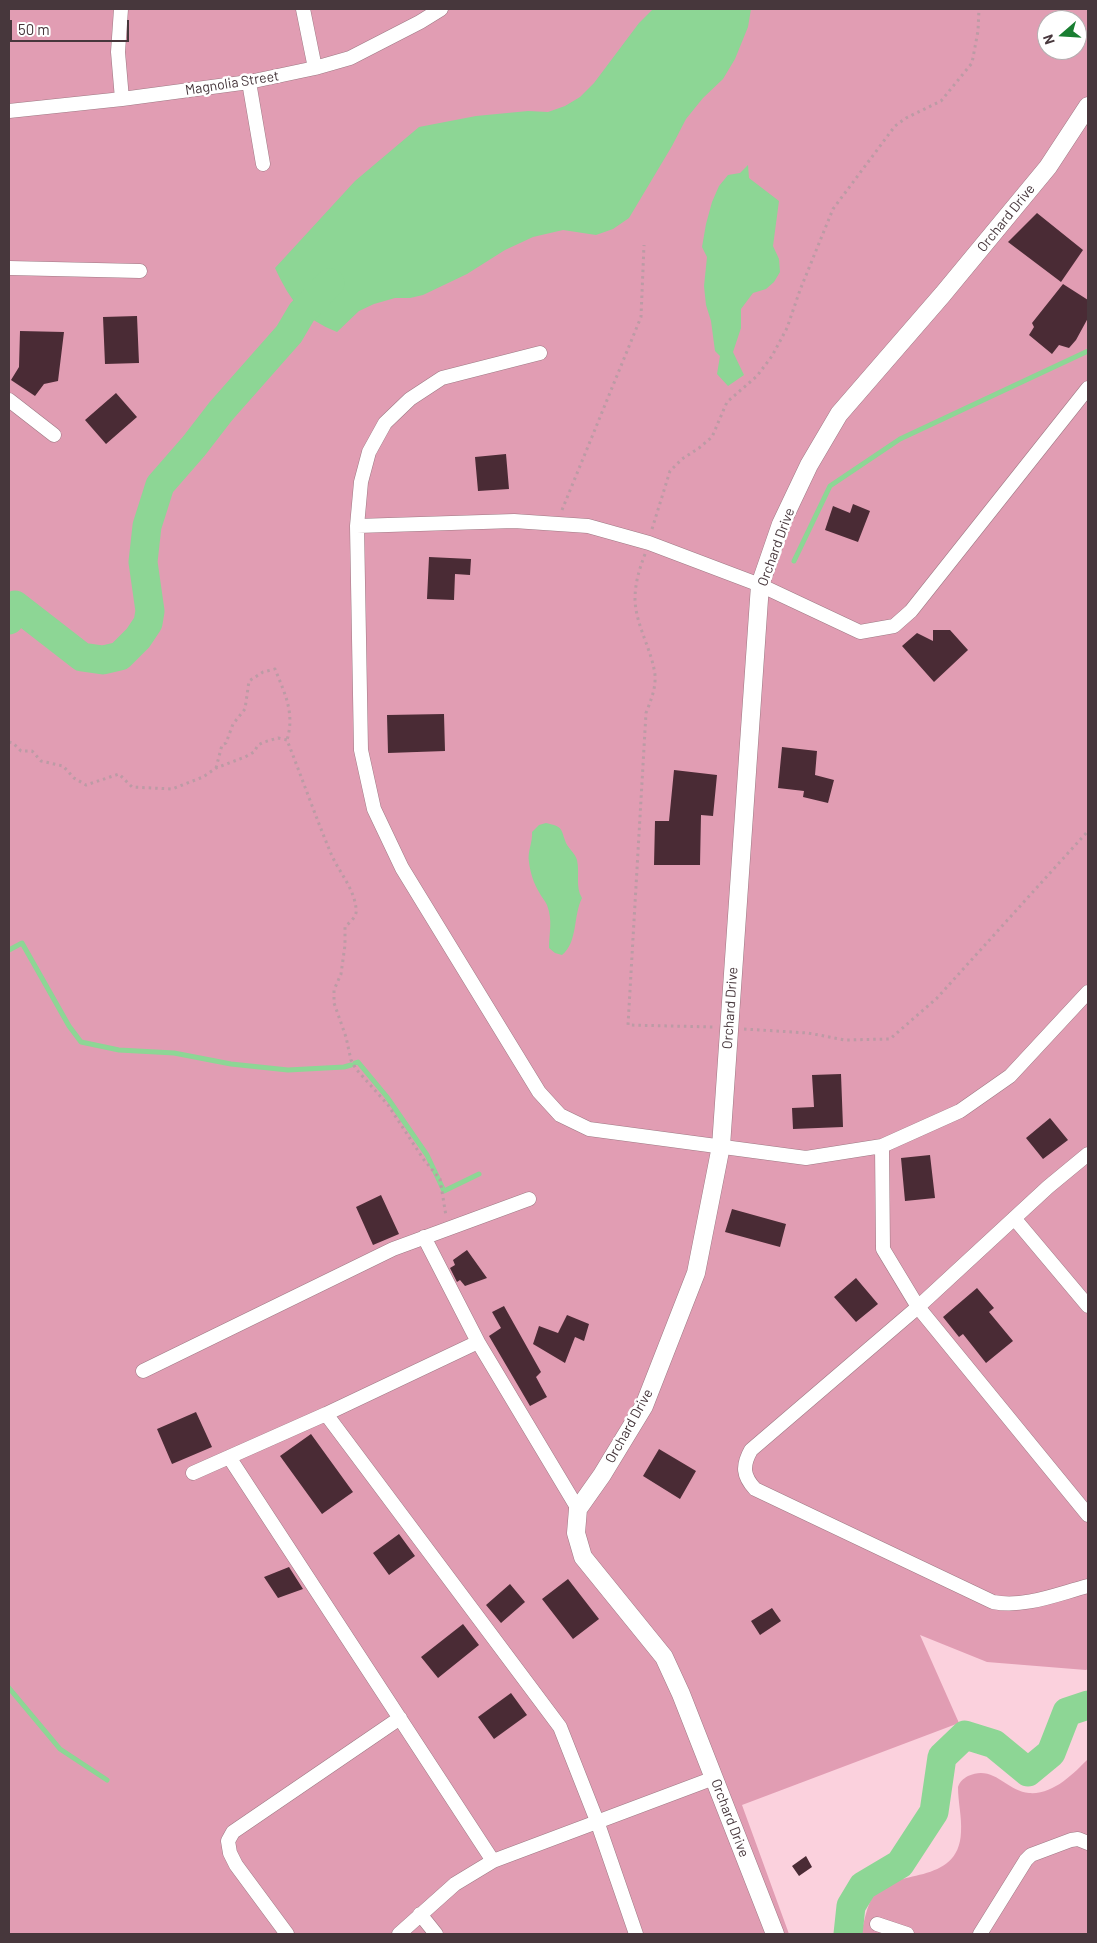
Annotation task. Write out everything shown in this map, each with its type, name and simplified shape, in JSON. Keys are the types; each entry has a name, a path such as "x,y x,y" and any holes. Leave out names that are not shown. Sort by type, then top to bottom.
{"street":[{"path":"121,9 118,52 122,99"},
{"path":"303,9 315,68"},
{"name":"Magnolia Street","path":"9,110 122,99 249,82 315,68 350,58 441,9"},
{"path":"249,82 263,164"},
{"name":"Orchard Drive","path":"775,1934 681,1694 664,1657 583,1557 576,1534 578,1509 602,1475 644,1406 696,1273 721,1146 760,585 785,515 809,466 839,414 944,294 1048,167 1088,106"},
{"path":"9,268 140,271"},
{"path":"540,353 442,378 410,399 385,424 369,452 362,482 357,526 362,750 374,809 402,868 539,1092 560,1115 589,1128 806,1158 882,1146 960,1111 1010,1076 1088,992"},
{"path":"357,526 514,521 588,526 649,543 760,585 860,632 894,626 911,611 1088,388"},
{"path":"9,400 54,435"},
{"path":"882,1146 883,1249 918,1307 1088,1515"},
{"path":"1088,1154 1014,1218 918,1307 751,1450 744,1470 747,1480 755,1489 993,1602 1008,1605 1025,1603 1088,1586"},
{"path":"143,1371 393,1249 529,1199"},
{"path":"1014,1218 1088,1306"},
{"path":"424,1237 478,1342 578,1509"},
{"path":"193,1473 326,1414 478,1342"},
{"path":"326,1414 560,1727 597,1821 636,1934"},
{"path":"229,1457 493,1860"},
{"path":"287,1934 236,1865 230,1853 228,1841 233,1832 400,1718"},
{"path":"399,1934 455,1884 493,1860 714,1778"},
{"path":"980,1934 1031,1855 1070,1840 1078,1839 1088,1843"},
{"path":"420,1914 436,1934"},
{"path":"876,1924 907,1934"}],"path":[{"path":"979,9 978,31 972,63 941,101 906,118 895,126 833,209 800,290 787,328 772,356 758,376 727,402 712,437 682,459 670,472 637,578 635,601 643,638 652,660 655,675 654,692 646,712 628,1025 808,1033 845,1040 890,1039 937,998 1088,831"},
{"path":"556,524 642,317 644,245"},
{"path":"216,768 222,745 226,743 232,724 245,709 249,680 263,672 275,669 289,707 291,726 287,740 323,834 336,864 353,893 357,910 355,917 345,927 346,945 341,974 334,990 334,1003 346,1037 351,1060 356,1069 388,1105 424,1160 440,1179 449,1229"},
{"path":"9,742 13,743 21,751 32,751 41,761 63,766 74,778 86,785 119,774 132,787 172,789 203,777 216,768 244,758 254,752 258,745 264,742 278,738 287,740"}],"shaded area":[{"path":"9,9 1088,9 1088,1669 987,1662 920,1635 959,1723 742,1805 789,1934 9,1934"},
{"path":"653,9 751,9 748,27 735,59 723,79 703,98 686,119 629,218 613,229 596,235 563,230 533,237 505,250 467,274 423,295 410,298 395,298 359,311 337,332 315,321 299,308 275,268 355,181 419,127 476,116 528,111 548,112 565,106 580,97 594,83 639,23"},
{"path":"748,165 749,178 779,201 773,246 779,259 780,272 774,282 766,289 753,293 741,309 741,328 733,352 744,375 728,386 717,374 720,356 715,351 711,321 706,305 704,286 707,257 702,247 712,202 719,186 728,175 740,173"},
{"path":"546,823 559,827 566,843 576,858 578,885 582,898 571,943 562,955 555,953 549,948 549,911 534,882 529,862 532,832 539,825"},
{"path":"1088,1759 1088,1934 861,1934 872,1898 883,1886 937,1869 949,1861 957,1849 961,1832 958,1787 963,1779 977,1773 985,1773 1013,1788 1029,1793 1038,1793 1046,1791 1062,1782"}],"building":[{"path":"1037,213 1083,250 1061,282 1008,242"},
{"path":"1063,284 1088,300 1088,318 1076,340 1069,348 1059,345 1052,354 1029,335 1034,327 1032,323"},
{"path":"137,316 139,363 105,364 103,317"},
{"path":"20,331 64,332 58,381 44,384 35,396 11,380 19,367"},
{"path":"116,393 137,417 106,444 85,420"},
{"path":"506,454 509,489 478,491 475,457"},
{"path":"853,504 870,511 858,542 825,530 833,506 850,513"},
{"path":"429,557 471,559 470,575 455,574 454,600 427,599"},
{"path":"933,630 950,630 968,650 934,682 902,646 917,633 933,641"},
{"path":"444,714 445,751 388,753 387,715"},
{"path":"782,747 817,751 815,775 834,780 828,803 803,797 804,791 778,788"},
{"path":"674,770 717,775 713,816 701,815 700,865 654,865 655,821 669,821"},
{"path":"841,1074 843,1127 793,1129 792,1108 814,1107 812,1075"},
{"path":"1050,1118 1068,1140 1043,1159 1026,1138"},
{"path":"930,1155 935,1198 905,1201 901,1158"},
{"path":"381,1195 399,1234 373,1245 356,1207"},
{"path":"732,1209 786,1224 780,1247 725,1232"},
{"path":"467,1250 487,1278 465,1286 460,1280 457,1282 450,1268 455,1265 453,1260"},
{"path":"856,1278 878,1304 856,1322 834,1297"},
{"path":"977,1288 994,1308 989,1312 1013,1341 986,1363 963,1334 959,1337 943,1317"},
{"path":"504,1306 541,1372 536,1377 547,1397 530,1406 489,1336 501,1328 492,1312"},
{"path":"567,1315 589,1324 584,1341 575,1337 565,1363 533,1344 539,1326 558,1333"},
{"path":"196,1412 212,1447 172,1464 157,1429"},
{"path":"311,1434 353,1492 322,1514 280,1456"},
{"path":"659,1449 696,1471 680,1499 643,1476"},
{"path":"399,1534 415,1556 389,1575 373,1553"},
{"path":"289,1567 303,1589 278,1598 264,1577"},
{"path":"568,1579 599,1619 573,1639 542,1599"},
{"path":"510,1584 525,1602 501,1623 486,1605"},
{"path":"772,1608 781,1621 760,1635 751,1621"},
{"path":"463,1624 479,1645 438,1678 421,1657"},
{"path":"511,1693 527,1715 494,1739 478,1717"},
{"path":"806,1856 812,1867 799,1876 792,1866"}],"waterway":[{"path":"9,620 15,605 82,657 103,660 120,656 138,638 148,623 150,611 143,562 147,526 160,485 221,411 289,334 302,312 330,283"},
{"path":"794,561 830,486 900,439 1088,351"},
{"path":"9,950 22,943 69,1026 81,1042 119,1050 174,1053 231,1064 288,1070 351,1065"},
{"path":"355,1063 358,1062 387,1097 427,1155 444,1191 479,1174"},
{"path":"9,1688 60,1749 107,1780"},
{"path":"848,1934 851,1906 863,1886 900,1864 934,1812 942,1757 965,1735 994,1744 1028,1772 1051,1753 1067,1712 1088,1705"}]}
